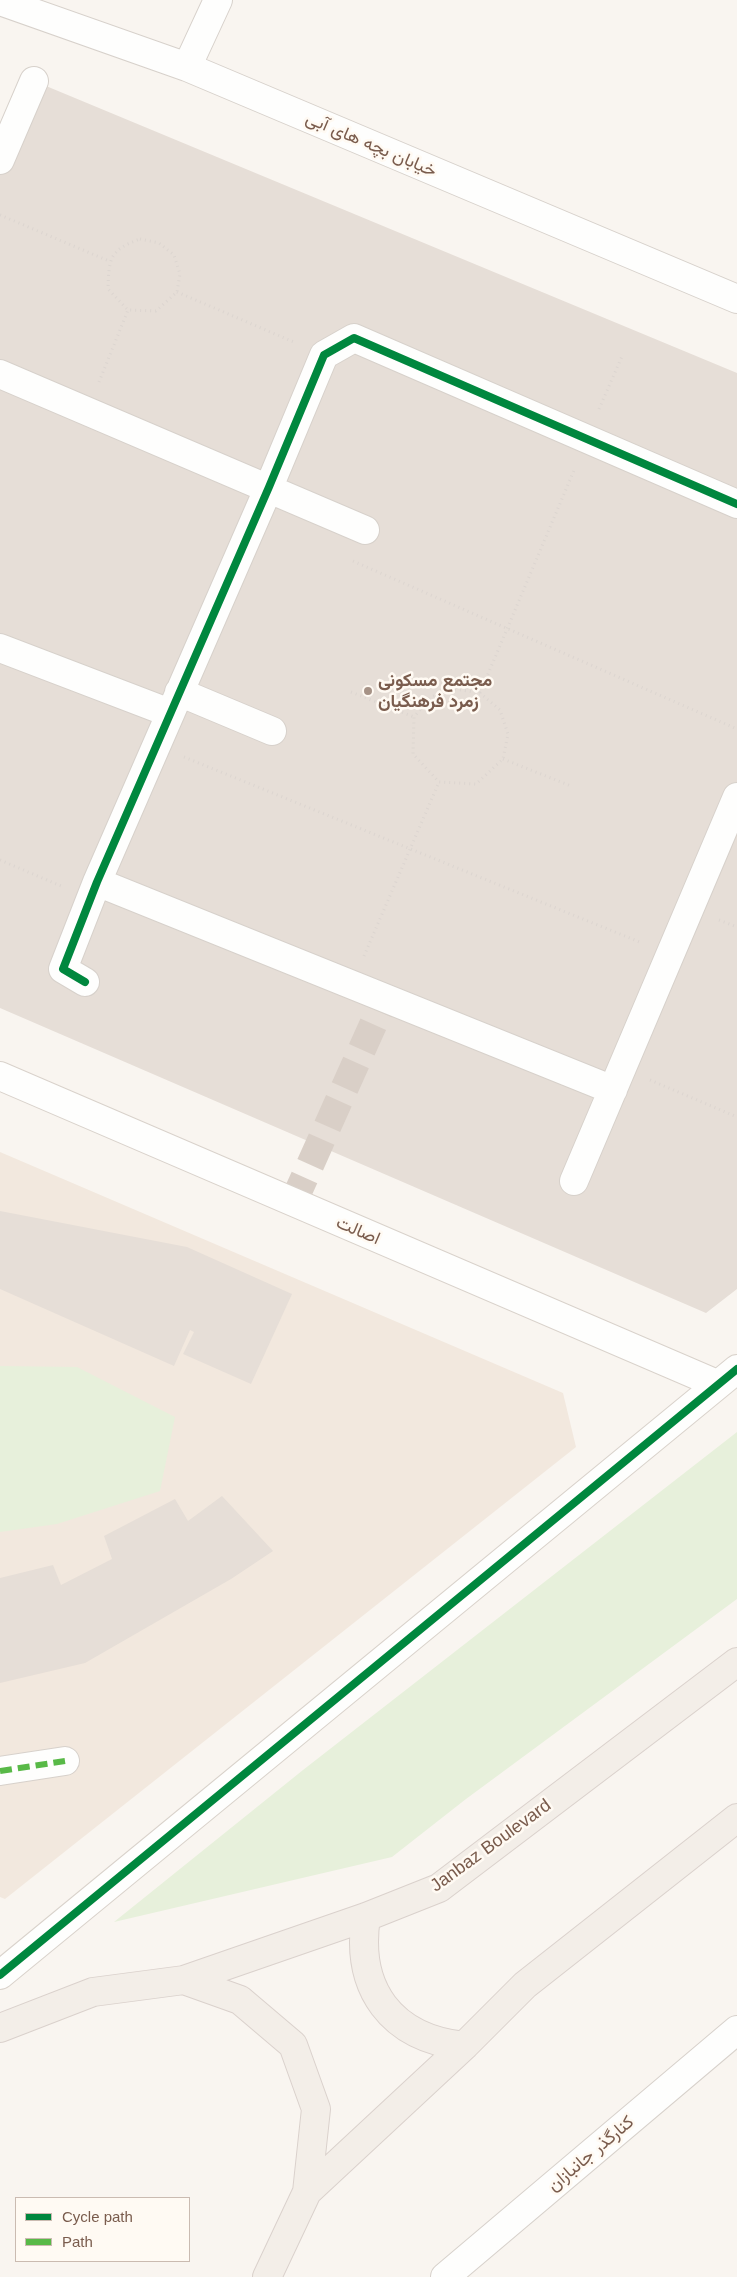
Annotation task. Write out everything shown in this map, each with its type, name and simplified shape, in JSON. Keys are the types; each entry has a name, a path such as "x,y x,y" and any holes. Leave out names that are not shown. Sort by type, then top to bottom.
{"main road":[{"name":"Janbaz Boulevard","path":"0,2028 93,1992 184,1980 366,1917 439,1888 737,1662"},
{"path":"307,2192 464,2046 526,1985 737,1818"},
{"path":"366,1917 363,1939 364,1961 370,1982 381,2002 393,2017 409,2029 426,2038 444,2044 464,2046"},
{"path":"184,1980 240,2000 292,2045 316,2109 307,2192 271,2274"}],"street":[{"name":"خیابان بچه های آبی","path":"0,0 187,67 737,299"},
{"path":"187,67 218,0"},
{"path":"0,160 34,81"},
{"path":"85,982 64,969 94,890 269,488 324,355 354,338 737,504"},
{"path":"0,374 366,530"},
{"path":"0,648 272,731"},
{"path":"574,1181 737,797"},
{"path":"94,890 351,985 617,1079"},
{"name":"اصالت","path":"0,1076 727,1376"},
{"path":"0,1974 727,1376"},
{"path":"0,1771 65,1761"},
{"name":"کنارگذر جانبازان","path":"445,2277 737,2030"}],"path":[{"path":"0,215 109,261"},
{"path":"140,239 159,243 174,255 180,274 177,292 156,311 128,310 108,289 109,261 122,246 140,239"},
{"path":"177,292 324,355"},
{"path":"88,411 128,310"},
{"path":"480,693 623,354"},
{"path":"345,558 737,729"},
{"path":"455,689 480,693 500,710 508,734 503,759 476,784 439,782 413,754 414,717 431,697 455,689"},
{"path":"351,692 414,717"},
{"path":"156,746 670,954"},
{"path":"503,759 572,786"},
{"path":"351,985 439,782"},
{"path":"0,860 94,890"},
{"path":"617,1079 737,1117"}],"shaded area":[{"path":"0,1152 563,1393 576,1447 5,1899 0,1897"}],"green space":[{"path":"0,1366 77,1367 175,1417 160,1491 57,1524 0,1532"},
{"path":"737,1432 737,1599 466,1799 392,1857 114,1922 303,1770"}],"building":[{"name":"مجتمع مسکونی زمرد فرهنگیان","path":"34,81 737,373 737,1289 706,1313 0,1008 0,160"},
{"path":"0,1211 187,1247 292,1294 251,1384 183,1354 194,1332 190,1330 174,1366 0,1289"},
{"path":"222,1496 273,1551 231,1579 85,1663 0,1683 0,1578 53,1565 61,1585 112,1559 104,1536 175,1499 188,1521"}],"tunnel":[{"path":"293,1203 385,998"}],"marked path":[{"path":"0,1771 65,1761"}],"cycle path":[{"path":"85,982 63,969 97,882 269,487 324,355 354,338 737,504"},
{"path":"0,1975 737,1369"}],"place":[{"name":"مجتمع مسکونی زمرد فرهنگیان","path":"368,691"}]}
